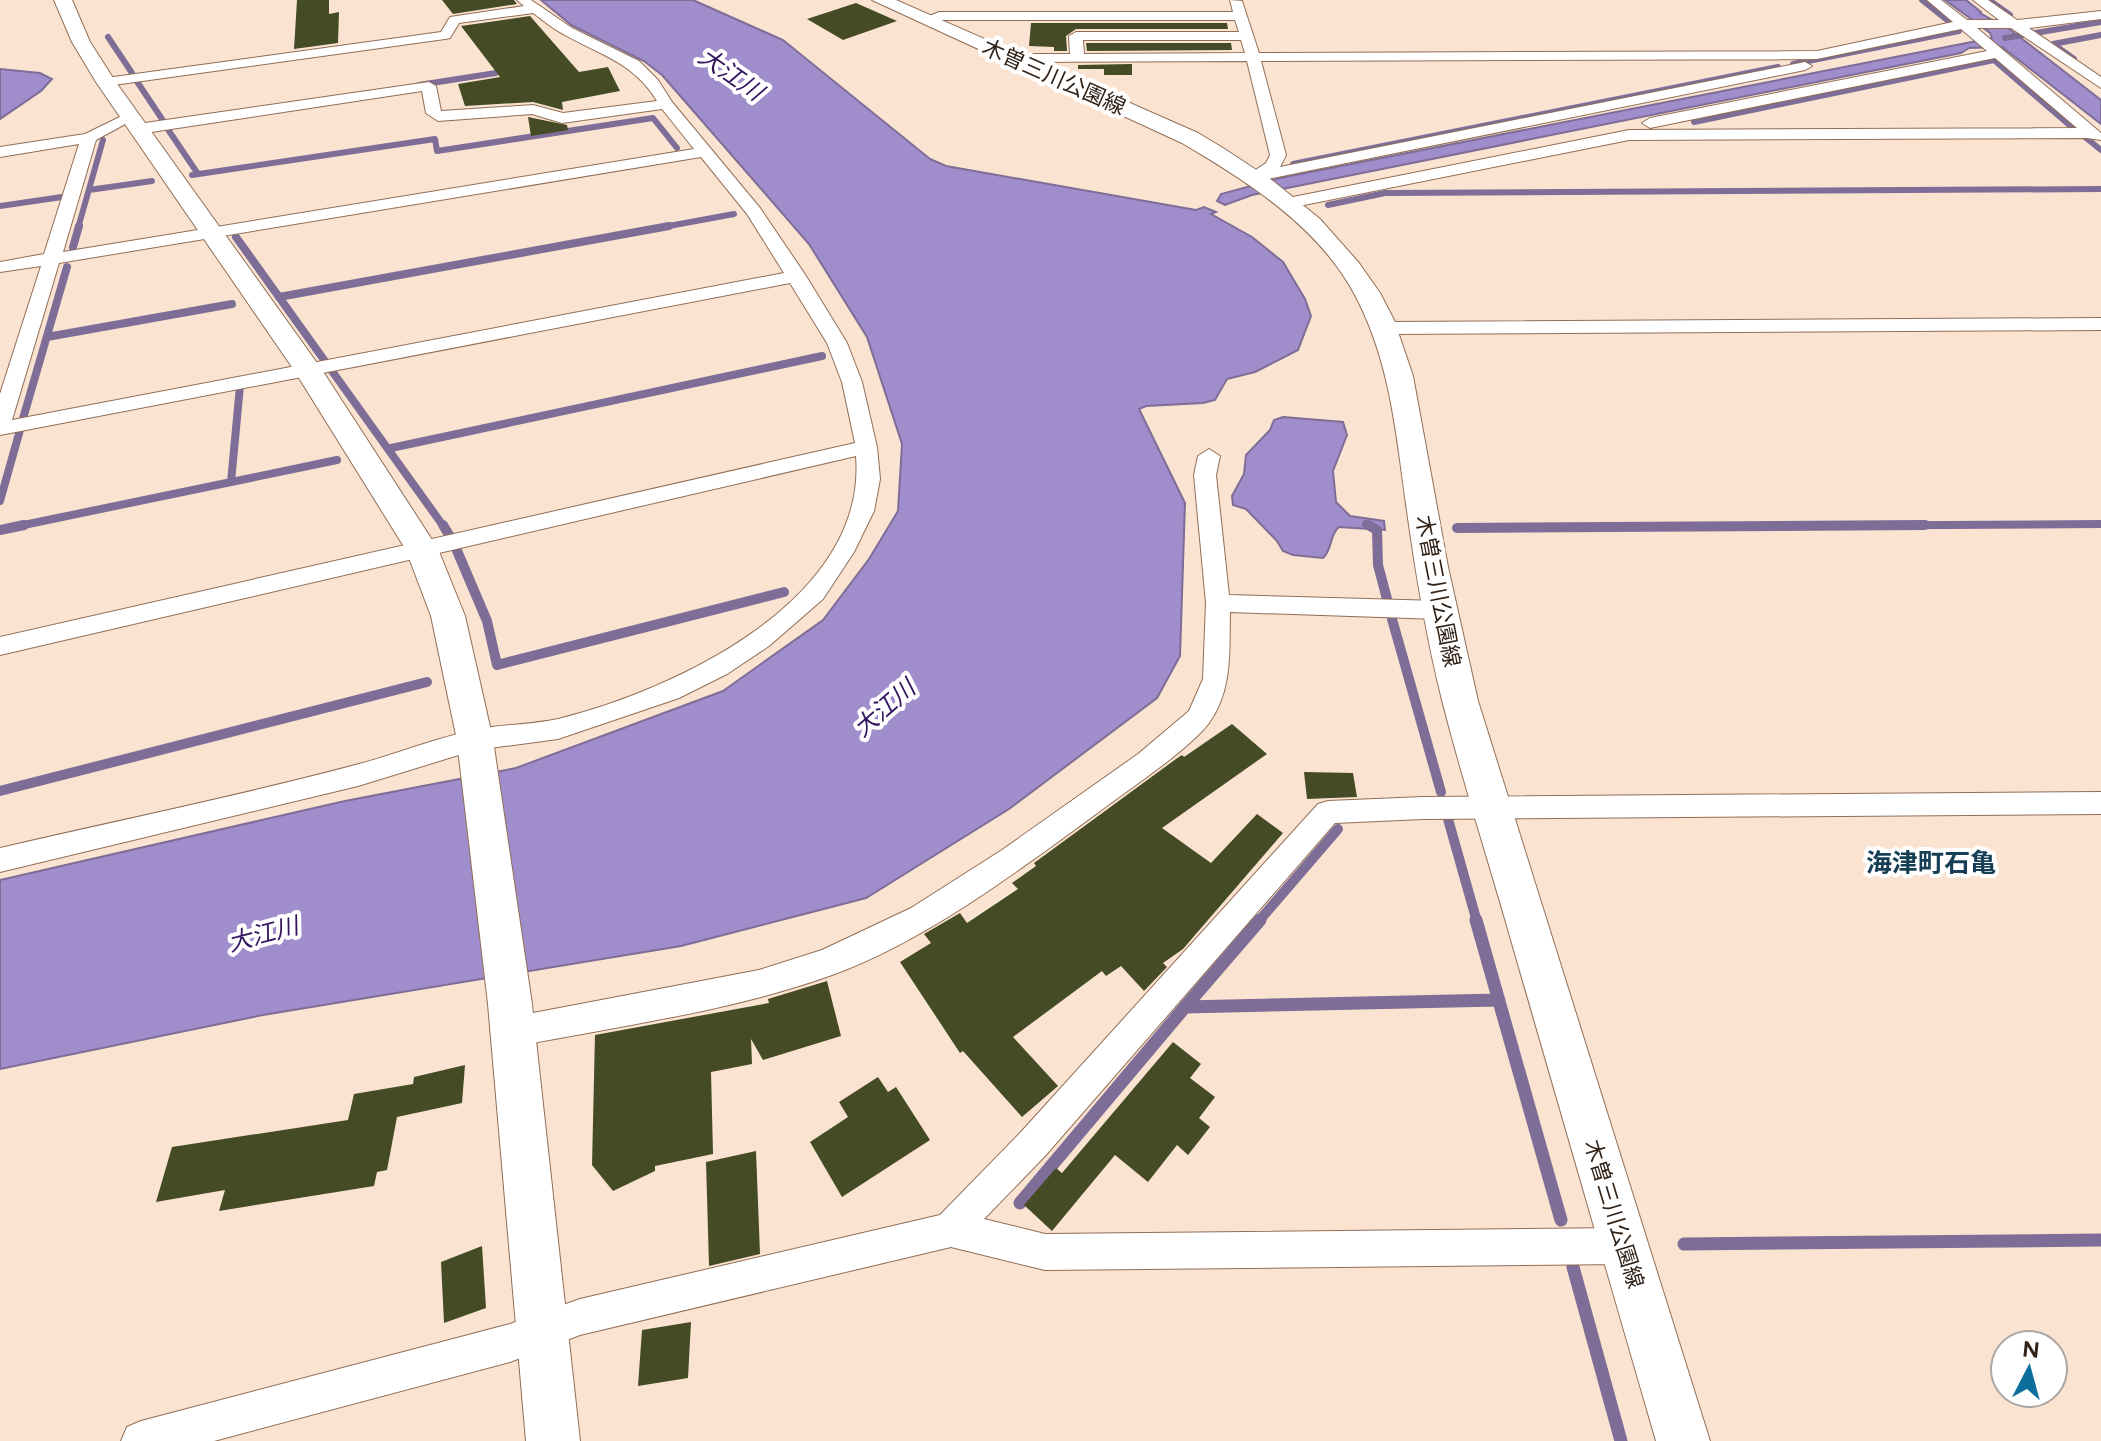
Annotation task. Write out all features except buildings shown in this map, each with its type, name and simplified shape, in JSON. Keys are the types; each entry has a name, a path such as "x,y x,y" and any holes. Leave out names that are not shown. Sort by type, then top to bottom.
{"street":[{"path":"63,0 81,42 106,82 308,370 422,549 448,616 476,747 511,1018 553,1441"},
{"name":"木曽三川公園線","path":"881,0 1190,138 1279,190 1343,259 1367,291 1385,328 1403,383 1439,610 1491,810 1683,1441"},
{"path":"1236,0 1278,155 1273,166 1279,190"},
{"path":"1933,0 1971,28 2096,136"},
{"path":"1979,0 2012,25 2043,39 2098,79"},
{"path":"0,860 558,729 670,691 718,667 760,640 815,593 843,552 863,511 869,479 866,447 852,382 837,343 754,212 666,104 653,83 634,64 567,31 528,4 455,20 445,35 106,82"},
{"path":"1011,58 1817,55 1971,28 2101,15"},
{"path":"927,20 939,16 1241,16"},
{"path":"1279,190 1971,28"},
{"path":"2086,32 2101,29"},
{"path":"1077,58 1076,36 1246,36"},
{"path":"1279,190 1328,189 1994,51"},
{"path":"0,152 89,138 134,123 429,86 433,113 448,116 533,109 562,118 666,104"},
{"path":"1279,190 1629,135 2096,136"},
{"path":"89,138 0,428 797,276"},
{"path":"0,267 705,152"},
{"path":"1385,328 2101,324"},
{"path":"0,646 866,447"},
{"path":"511,1018 759,984 829,962 921,917 1012,859 1147,762 1199,717 1216,679 1218,603 1205,475 1209,456"},
{"path":"1218,603 1439,610"},
{"path":"141,1441 510,1343 580,1317 951,1229 1033,1144 1328,812 1423,808 1491,810 2101,803"},
{"path":"951,1229 1045,1252 1623,1246"}],"water":[{"name":"大江川","path":"541,0 693,0 783,40 930,159 946,166 1196,210 1204,207 1252,237 1283,262 1305,299 1311,316 1298,350 1255,372 1227,379 1215,400 1139,409 1185,503 1180,656 1157,698 1009,809 866,898 681,946 263,1015 0,1069 0,880 345,801 516,768 723,691 823,620 869,559 898,511 902,444 867,337 809,244 662,75 644,61 571,25"},
{"path":"1945,0 1966,0 1980,13 2012,31 2101,100 2101,124 2002,47 1969,48 1961,53 1252,195 1225,205 1217,201 1221,194 1280,178 1992,38 1990,33"},
{"path":"0,69 40,73 52,79 41,91 0,119"},
{"path":"1283,417 1343,422 1347,435 1333,471 1336,502 1350,516 1384,521 1385,530 1339,527 1323,558 1293,555 1283,551 1246,509 1233,505 1232,496 1244,474 1246,455 1270,430 1274,420"}],"waterway":[{"path":"1922,0 1952,24"},
{"path":"1989,0 2010,15"},
{"path":"2005,38 2101,22"},
{"path":"1793,64 1959,31"},
{"path":"2074,59 2053,44 2101,35"},
{"path":"108,37 132,73"},
{"path":"1694,122 1994,60 2074,129"},
{"path":"1293,164 1778,67"},
{"path":"419,85 496,73"},
{"path":"136,80 164,122"},
{"path":"192,175 435,139 437,151 653,118 677,148"},
{"path":"167,128 198,174"},
{"path":"2085,137 2101,150"},
{"path":"78,228 103,140"},
{"path":"89,190 152,181"},
{"path":"1328,205 1385,193 2101,189"},
{"path":"0,206 62,197"},
{"path":"658,228 734,214"},
{"path":"73,247 79,226"},
{"path":"279,297 669,226"},
{"path":"236,237 327,364"},
{"path":"22,422 67,267"},
{"path":"47,337 232,304"},
{"path":"391,448 822,356"},
{"path":"332,371 444,527"},
{"path":"231,482 240,386"},
{"path":"0,501 20,430"},
{"path":"231,482 337,460"},
{"path":"14,527 231,482"},
{"path":"1769,526 2101,524"},
{"path":"0,530 24,525"},
{"path":"443,525 451,538"},
{"path":"1368,525 1372,527"},
{"path":"1368,525 1377,530 1378,565 1387,599"},
{"path":"1769,526 1925,525"},
{"path":"1457,528 1769,526"},
{"path":"1603,527 1769,526"},
{"path":"455,546 487,621 497,665 784,592"},
{"path":"1392,619 1441,792"},
{"path":"0,791 427,682"},
{"path":"1448,819 1477,922"},
{"path":"1258,922 1338,829"},
{"path":"1185,1007 1260,920"},
{"path":"1476,920 1499,1000"},
{"path":"1185,1007 1499,1000"},
{"path":"1499,1000 1561,1220"},
{"path":"1020,1203 1185,1007"},
{"path":"1684,1244 2101,1240"},
{"path":"1573,1267 1621,1441"}],"district":[{"name":"海津町石亀","path":"1931,863"}]}
